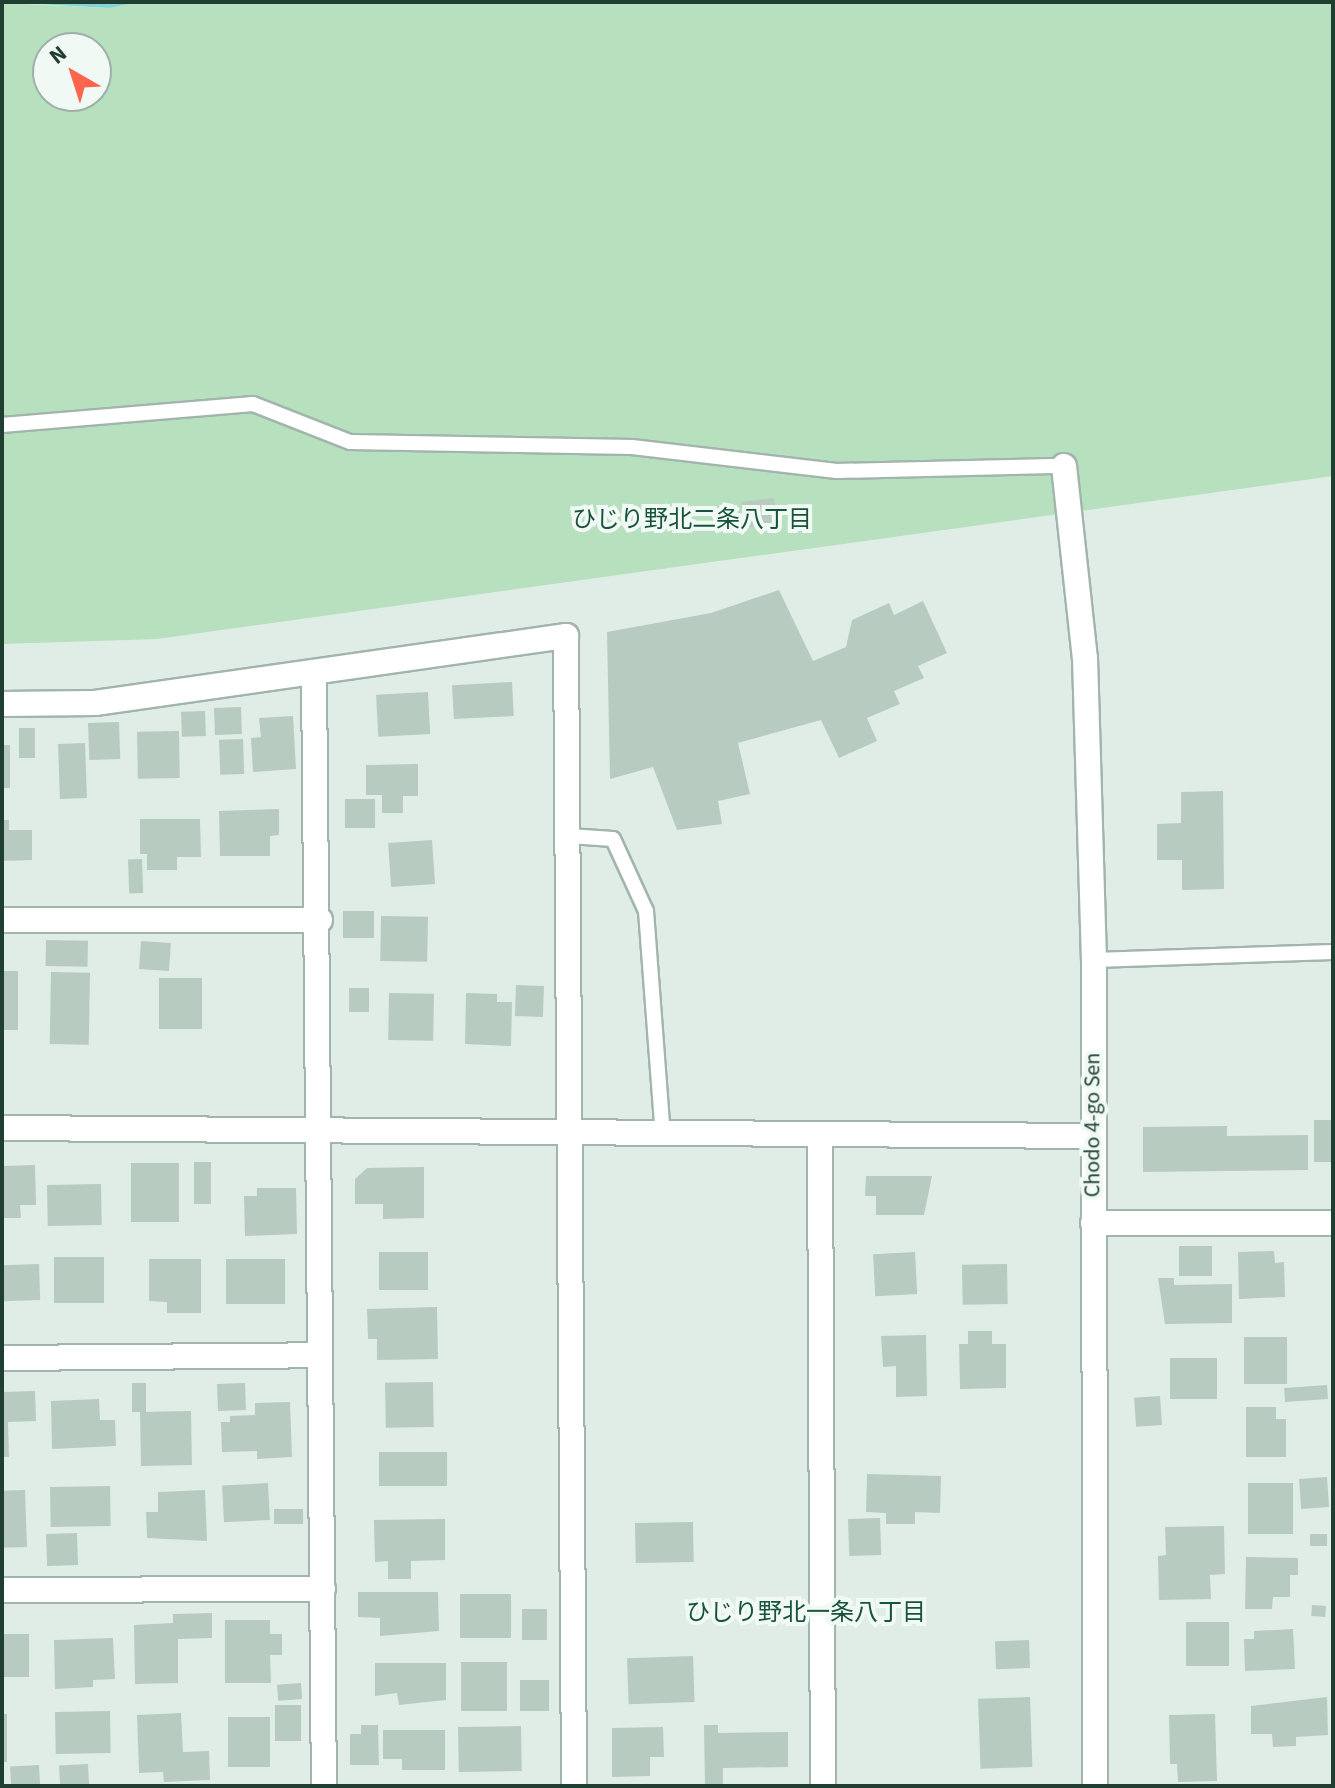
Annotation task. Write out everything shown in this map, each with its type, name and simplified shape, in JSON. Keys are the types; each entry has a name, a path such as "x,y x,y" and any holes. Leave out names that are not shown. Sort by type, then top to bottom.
{"street":[{"name":"Chodo 4-go Sen","path":"1064,466 1085,658 1094,960 1095,1786"},
{"path":"2,704 95,703 566,636 574,1786"},
{"path":"314,673 320,920 319,1355 324,1786"},
{"path":"2,920 320,920"},
{"path":"2,1128 1093,1136"},
{"path":"820,1136 823,1786"},
{"path":"1093,1223 1333,1223"},
{"path":"2,1358 319,1355"},
{"path":"2,1590 323,1589"}],"lane":[{"path":"2,425 253,404 350,442 632,447 837,471 1064,466"},
{"path":"569,836 613,839 646,911 663,1135"},
{"path":"1094,960 1333,952"}],"green space":[{"path":"138,2 1333,2 1333,476 157,639 2,644 2,3 110,8"}],"water":[{"path":"2,2 138,2 110,8"}],"building":[{"path":"774,498 777,524 744,528 741,502"},
{"path":"779,590 813,661 846,647 852,620 889,603 894,615 923,601 947,653 918,666 924,678 894,691 900,704 867,718 877,741 839,758 821,720 738,743 750,794 718,801 722,824 677,830 653,767 610,779 607,632 711,613"},
{"path":"512,682 514,716 454,719 452,685"},
{"path":"428,692 430,734 378,737 376,695"},
{"path":"241,707 242,734 215,735 214,708"},
{"path":"205,711 206,736 182,737 181,712"},
{"path":"293,716 296,769 253,772 251,738 261,737 259,718"},
{"path":"119,722 120,759 89,760 88,723"},
{"path":"19,728 35,728 35,758 19,758"},
{"path":"179,731 180,778 138,779 137,732"},
{"path":"243,739 244,774 220,775 219,740"},
{"path":"85,743 87,798 60,799 58,744"},
{"path":"2,745 10,745 10,788 2,788"},
{"path":"418,764 418,796 403,796 403,813 382,813 382,795 366,795 366,765"},
{"path":"1223,791 1224,889 1182,890 1182,860 1157,860 1157,824 1181,823 1181,792"},
{"path":"345,799 375,799 375,828 345,828"},
{"path":"279,809 279,835 270,836 270,856 220,856 219,811"},
{"path":"140,819 200,819 201,857 177,857 177,870 147,870 147,854 140,854"},
{"path":"2,820 9,820 9,830 32,830 32,860 2,861"},
{"path":"432,840 435,884 391,887 388,843"},
{"path":"128,859 142,859 143,893 129,893"},
{"path":"343,911 374,911 374,938 343,938"},
{"path":"381,916 428,917 427,962 380,961"},
{"path":"46,940 88,941 88,967 46,966"},
{"path":"141,941 171,943 169,971 139,969"},
{"path":"2,971 18,971 18,1030 2,1030"},
{"path":"51,972 90,973 89,1045 50,1044"},
{"path":"159,978 202,978 202,1029 159,1029"},
{"path":"516,985 544,986 543,1017 515,1016"},
{"path":"349,988 369,988 369,1012 349,1012"},
{"path":"389,993 434,994 433,1041 388,1040"},
{"path":"466,993 497,994 497,1002 512,1002 511,1046 465,1044"},
{"path":"1314,1120 1333,1120 1333,1162 1314,1162"},
{"path":"1227,1126 1227,1136 1308,1135 1308,1170 1143,1172 1143,1127"},
{"path":"194,1162 211,1162 211,1204 194,1204"},
{"path":"131,1163 179,1163 179,1222 131,1222"},
{"path":"35,1165 36,1205 20,1205 21,1218 2,1218 2,1166"},
{"path":"424,1167 424,1218 383,1219 383,1204 355,1204 355,1179 367,1168"},
{"path":"866,1176 932,1176 924,1215 876,1215 876,1196 865,1196"},
{"path":"101,1184 102,1225 48,1226 47,1185"},
{"path":"257,1188 296,1188 297,1234 245,1236 244,1196 257,1196"},
{"path":"1179,1246 1212,1246 1212,1276 1179,1276"},
{"path":"1274,1251 1275,1263 1284,1262 1285,1297 1239,1299 1238,1252"},
{"path":"379,1252 428,1252 428,1290 379,1290"},
{"path":"915,1252 917,1294 875,1296 873,1254"},
{"path":"54,1257 104,1257 104,1303 54,1303"},
{"path":"149,1259 201,1259 201,1313 167,1313 167,1302 149,1301"},
{"path":"226,1259 285,1259 285,1304 226,1304"},
{"path":"39,1264 40,1300 3,1301 2,1265"},
{"path":"1007,1264 1008,1304 963,1305 962,1265"},
{"path":"1158,1278 1174,1278 1174,1285 1232,1284 1232,1323 1165,1324"},
{"path":"437,1307 438,1359 377,1360 377,1339 368,1339 367,1309"},
{"path":"968,1331 992,1331 992,1344 1006,1344 1006,1388 960,1389 959,1344 968,1344"},
{"path":"926,1335 927,1396 896,1397 896,1366 883,1367 881,1336"},
{"path":"1244,1337 1287,1337 1287,1384 1244,1384"},
{"path":"1170,1358 1217,1358 1217,1399 1170,1399"},
{"path":"433,1382 434,1427 386,1428 385,1383"},
{"path":"132,1383 146,1383 146,1412 132,1412"},
{"path":"245,1383 246,1410 218,1411 217,1384"},
{"path":"1327,1385 1328,1399 1285,1402 1284,1388"},
{"path":"35,1391 36,1421 8,1422 9,1457 2,1457 2,1392"},
{"path":"1160,1396 1162,1425 1136,1427 1134,1398"},
{"path":"99,1399 100,1420 115,1420 116,1446 52,1449 51,1401"},
{"path":"290,1402 292,1457 257,1459 257,1451 222,1452 221,1422 230,1422 230,1416 255,1415 255,1403"},
{"path":"1246,1407 1276,1407 1276,1419 1286,1419 1286,1457 1246,1457"},
{"path":"191,1411 192,1465 141,1466 140,1412"},
{"path":"379,1452 447,1452 447,1486 379,1486"},
{"path":"867,1474 941,1476 940,1513 915,1512 915,1524 886,1524 886,1513 866,1512"},
{"path":"1327,1477 1329,1507 1301,1509 1299,1479"},
{"path":"268,1483 270,1520 224,1522 222,1485"},
{"path":"1248,1483 1293,1483 1293,1534 1248,1534"},
{"path":"110,1486 111,1526 51,1527 50,1487"},
{"path":"25,1490 27,1547 4,1548 2,1491"},
{"path":"205,1490 207,1541 147,1538 146,1512 158,1512 158,1492"},
{"path":"274,1509 303,1509 303,1524 274,1524"},
{"path":"880,1518 881,1555 849,1556 848,1519"},
{"path":"445,1519 445,1560 411,1561 411,1579 388,1579 388,1561 375,1562 374,1520"},
{"path":"693,1522 694,1562 636,1563 635,1523"},
{"path":"1224,1526 1225,1574 1210,1575 1211,1599 1159,1600 1158,1556 1166,1555 1165,1527"},
{"path":"77,1533 78,1565 47,1566 46,1534"},
{"path":"1310,1534 1327,1534 1327,1546 1310,1546"},
{"path":"1246,1557 1298,1558 1298,1575 1290,1575 1290,1597 1273,1597 1272,1609 1245,1609"},
{"path":"358,1592 438,1592 439,1631 380,1636 380,1618 358,1617"},
{"path":"460,1594 511,1594 511,1638 460,1638"},
{"path":"1312,1605 1326,1606 1325,1617 1311,1616"},
{"path":"522,1609 547,1609 547,1640 522,1640"},
{"path":"212,1613 212,1638 178,1639 178,1683 135,1684 134,1625 173,1623 173,1614"},
{"path":"225,1620 270,1620 270,1634 282,1634 282,1655 270,1655 271,1683 225,1683"},
{"path":"1186,1622 1229,1622 1229,1666 1186,1666"},
{"path":"1293,1629 1295,1669 1245,1671 1244,1639 1254,1639 1254,1631"},
{"path":"2,1634 29,1634 29,1677 2,1677"},
{"path":"113,1638 115,1679 93,1680 93,1687 55,1689 54,1640"},
{"path":"1029,1640 1030,1668 996,1669 995,1641"},
{"path":"693,1656 695,1702 629,1704 627,1658"},
{"path":"461,1662 507,1662 507,1711 461,1711"},
{"path":"375,1663 446,1663 446,1700 399,1705 397,1693 375,1696"},
{"path":"520,1680 549,1680 549,1711 520,1711"},
{"path":"301,1683 302,1699 278,1701 277,1685"},
{"path":"1030,1697 1032,1767 980,1769 978,1699"},
{"path":"1327,1697 1328,1735 1296,1737 1296,1746 1273,1747 1272,1734 1251,1734 1251,1706"},
{"path":"275,1705 301,1705 301,1741 275,1741"},
{"path":"110,1711 111,1753 56,1754 55,1712"},
{"path":"181,1713 183,1752 209,1751 210,1780 164,1782 163,1772 139,1773 137,1715"},
{"path":"2,1714 7,1714 7,1762 2,1762"},
{"path":"1215,1714 1217,1781 1178,1782 1177,1764 1170,1764 1169,1715"},
{"path":"228,1717 270,1717 270,1767 228,1767"},
{"path":"361,1725 378,1725 379,1765 350,1765 350,1734 361,1734"},
{"path":"704,1725 718,1725 718,1733 788,1732 788,1767 723,1768 723,1786 705,1786"},
{"path":"521,1726 522,1771 459,1772 458,1727"},
{"path":"663,1727 664,1757 650,1757 650,1776 612,1777 612,1728"},
{"path":"383,1730 445,1730 445,1770 402,1770 402,1759 383,1759"},
{"path":"88,1764 89,1786 60,1786 59,1766"},
{"path":"39,1765 40,1786 11,1786 10,1767"}],"district":[{"name":"ひじり野北二条八丁目","path":"692,520"},
{"name":"ひじり野北一条八丁目","path":"806,1613"}]}
